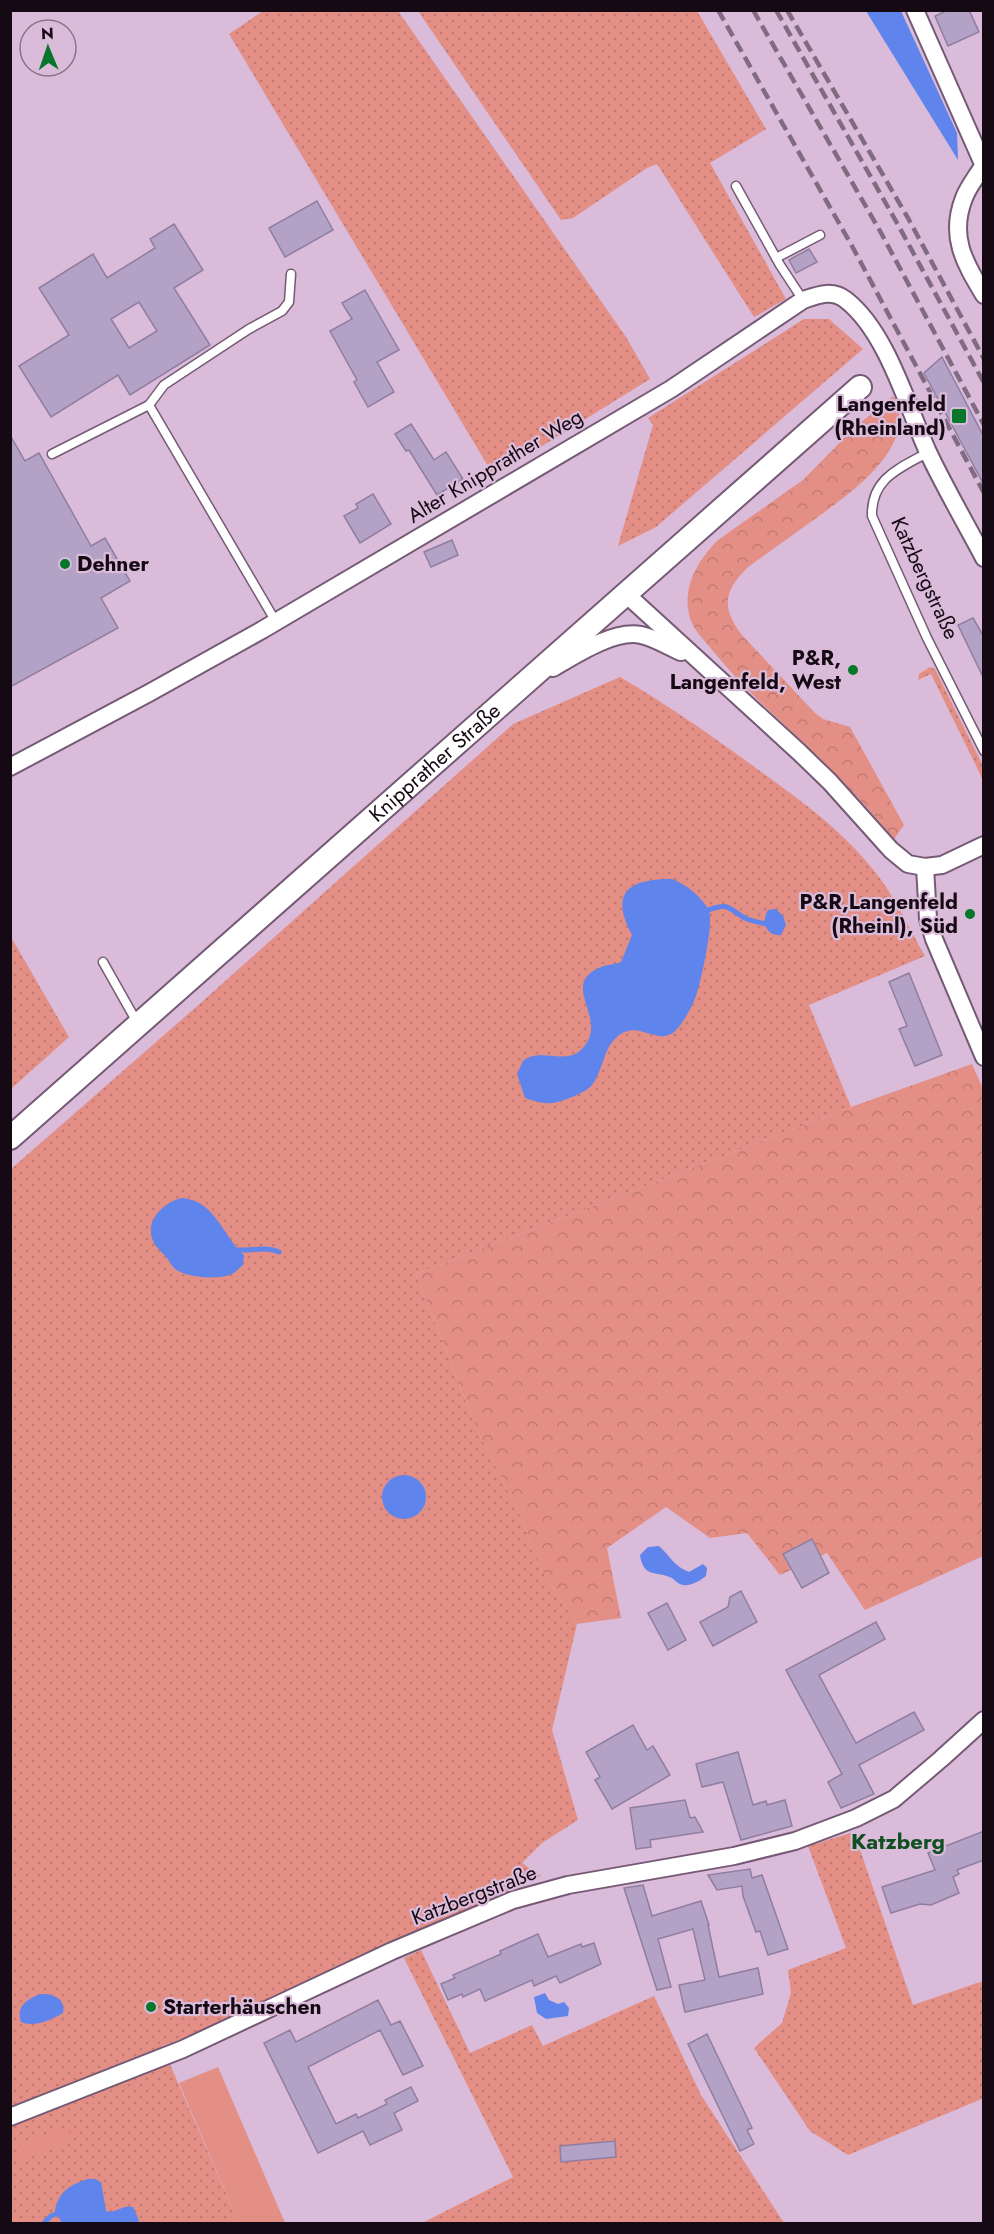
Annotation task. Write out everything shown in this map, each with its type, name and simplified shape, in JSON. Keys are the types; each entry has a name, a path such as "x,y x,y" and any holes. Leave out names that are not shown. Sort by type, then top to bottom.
{"main road":[{"name":"Knipprather Straße","path":"10,1138 860,387"}],"street":[{"path":"915,10 983,166 964,197 956,232 966,264 984,295"},
{"name":"Alter Knipprather Weg","path":"10,767 276,622 671,389 803,300 822,293 833,293 845,299 861,314 878,339 929,452"},
{"path":"929,452 984,558"},
{"path":"626,594 830,782 891,850 908,864 925,867 942,865 984,845"},
{"path":"527,682 600,643 624,636 640,635 696,659"},
{"path":"925,867 928,919 931,929 980,1036 984,1057"},
{"name":"Katzbergstraße","path":"10,2117 183,2049 392,1951 513,1900 568,1885 734,1856 795,1841 856,1818 894,1798 984,1720"}],"lane":[{"path":"736,186 776,258 803,300"},
{"path":"776,258 820,235"},
{"path":"52,454 149,405 164,385 249,329 282,311 289,302 291,274"},
{"path":"149,405 276,622"},
{"name":"Katzbergstraße","path":"929,452 892,472 878,486 872,502 872,516 927,638 984,751"},
{"path":"103,962 138,1025"}],"green space":[{"path":"263,11 398,11 626,337 650,379 494,476 229,34"},
{"path":"418,11 697,11 766,129 710,163 786,299 754,317 657,164 647,168 573,218 561,220"},
{"path":"804,319 829,319 863,349 656,527 618,546 653,425 648,418"},
{"path":"893,396 899,415 897,434 875,470 840,500 748,567 730,591 728,607 741,634 815,713 823,719 850,727 904,825 894,839 844,783 726,666 697,631 690,618 688,607 693,575 704,556 718,540 803,480 853,429"},
{"path":"930,667 935,669 983,766 983,780 931,674 918,680 919,674"},
{"path":"620,677 674,710 726,746 839,833 886,886 925,956 809,1005 851,1107 416,1274 476,1427 523,1521 538,1565 577,1624 552,1730 578,1820 542,1843 522,1863 541,1876 217,2026 162,2046 239,2223 11,2223 11,1169 513,724"},
{"path":"11,937 69,1037 10,1089"},
{"path":"972,1064 984,1091 983,1556 865,1610 827,1553 780,1575 747,1533 710,1538 666,1507 607,1548 621,1618 577,1624 538,1565 523,1521 476,1427 416,1274 851,1107"},
{"path":"854,1832 913,2005 983,1981 984,2098 848,2155 810,2131 754,2048 782,2023 791,1993 788,1970 846,1948 808,1846"},
{"path":"421,1950 470,2053 532,2025 543,2046 654,1996 701,2095 784,2223 422,2223 513,2177 404,1958"},
{"path":"218,2067 285,2223 239,2223 179,2083"},
{"path":"67,2127 73,2142 21,2160 16,2146"}],"water":[{"path":"866,11 901,11 957,133 958,160"},
{"path":"672,879 698,896 709,911 710,918 706,956 700,983 694,1001 683,1021 674,1032 667,1035 654,1035 633,1030 618,1036 608,1048 593,1084 577,1095 552,1103 542,1103 525,1098 517,1074 523,1061 537,1055 575,1054 589,1039 590,1016 583,994 583,984 588,975 599,968 621,962 632,935 622,908 623,898 627,891 634,885 644,882"},
{"path":"776,909 783,916 786,925 781,935 768,931 765,923 768,910"},
{"path":"181,1198 193,1200 211,1212 244,1255 243,1265 226,1276 211,1277 194,1276 174,1268 156,1246 151,1231 154,1218 158,1213 168,1204"},
{"path":"404,1475 420,1481 426,1497 420,1513 404,1519 388,1513 382,1497 388,1481"},
{"path":"659,1546 684,1570 689,1572 703,1564 707,1568 706,1576 694,1583 683,1585 672,1578 647,1571 640,1555 648,1547"},
{"path":"545,1993 549,2000 558,2004 564,2002 569,2008 568,2016 546,2019 537,2013 534,1997"},
{"path":"40,1994 57,1997 62,2004 63,2013 37,2024 21,2022 20,2012 23,2004"},
{"path":"88,2179 101,2182 106,2211 133,2207 139,2223 62,2223 55,2211 59,2199 71,2186"}],"building":[{"path":"948,10 969,10 979,32 948,46 935,16"},
{"path":"317,201 333,230 285,257 269,228"},
{"path":"174,224 203,270 174,288 210,345 130,395 118,375 51,417 19,366 69,335 39,288 93,254 107,278 155,248 150,239","holes":["139,302 157,331 129,348 111,319"]},
{"path":"809,249 817,262 796,273 789,260"},
{"path":"365,290 399,350 377,362 394,392 368,407 354,382 357,380 330,331 352,319 342,303"},
{"path":"942,357 984,437 984,485 924,373"},
{"path":"411,424 434,460 446,452 463,479 437,495 409,450 406,451 395,434"},
{"name":"Dehner","path":"10,435 25,461 39,453 91,546 105,538 130,581 101,598 118,628 10,687"},
{"path":"373,494 391,524 360,543 344,516 358,508 356,504"},
{"path":"452,540 458,555 431,567 424,552"},
{"path":"973,618 984,637 984,679 958,625"},
{"path":"909,973 942,1055 915,1066 899,1029 907,1026 889,982"},
{"path":"812,1539 829,1573 802,1588 783,1554"},
{"path":"741,1591 757,1622 713,1646 700,1622 728,1607 730,1597"},
{"path":"667,1603 686,1640 668,1650 648,1613"},
{"path":"876,1622 885,1639 819,1675 856,1743 914,1712 924,1730 859,1765 874,1794 841,1808 828,1782 842,1774 786,1670"},
{"path":"633,1725 647,1750 653,1746 670,1775 612,1809 595,1780 600,1777 586,1752"},
{"path":"738,1752 753,1805 766,1801 767,1805 785,1800 792,1826 741,1840 723,1782 702,1787 696,1764"},
{"path":"685,1800 690,1818 695,1817 703,1832 650,1840 651,1847 636,1849 630,1808"},
{"path":"984,1831 984,1860 957,1870 959,1874 953,1877 959,1893 931,1905 920,1904 891,1913 882,1887 935,1870 928,1853"},
{"path":"750,1869 752,1878 762,1875 788,1949 768,1955 760,1931 756,1932 743,1896 742,1886 717,1890 708,1875"},
{"path":"643,1885 652,1916 701,1901 709,1925 719,1977 758,1968 763,1994 685,2012 679,1985 705,1980 693,1929 658,1939 671,1987 657,1990 624,1888"},
{"path":"538,1934 548,1957 581,1944 582,1947 594,1943 601,1964 560,1983 556,1976 534,1986 532,1980 485,2001 480,1989 463,1997 462,1994 448,2000 441,1984 455,1978 453,1975 501,1954 500,1951"},
{"path":"378,2000 391,2025 400,2021 423,2066 403,2075 380,2030 308,2067 336,2124 356,2114 358,2118 387,2104 385,2100 411,2087 418,2101 394,2113 402,2130 370,2145 363,2131 318,2153 264,2043 290,2030 296,2042"},
{"path":"707,2034 752,2128 747,2130 754,2144 740,2151 688,2044"},
{"path":"615,2141 616,2157 561,2162 560,2146"}],"waterway":[{"path":"708,910 727,907 745,918 766,924"},
{"path":"238,1250 264,1249 279,1252"},
{"path":"43,2224 56,2214"}],"railway":[{"path":"718,10 852,246 984,493"},
{"path":"753,10 880,231 984,425"},
{"path":"776,10 897,223 984,383"},
{"path":"787,10 908,218 984,359"}],"place":[{"name":"Langenfeld (Rheinland)","path":"959,416"},
{"name":"Dehner","path":"65,564"},
{"name":"P&R, Langenfeld, West","path":"853,670"},
{"name":"P&R,Langenfeld (Rheinl), Süd","path":"970,914"},
{"name":"Starterhäuschen","path":"151,2007"}],"district":[{"name":"Katzberg","path":"898,1841"}]}
